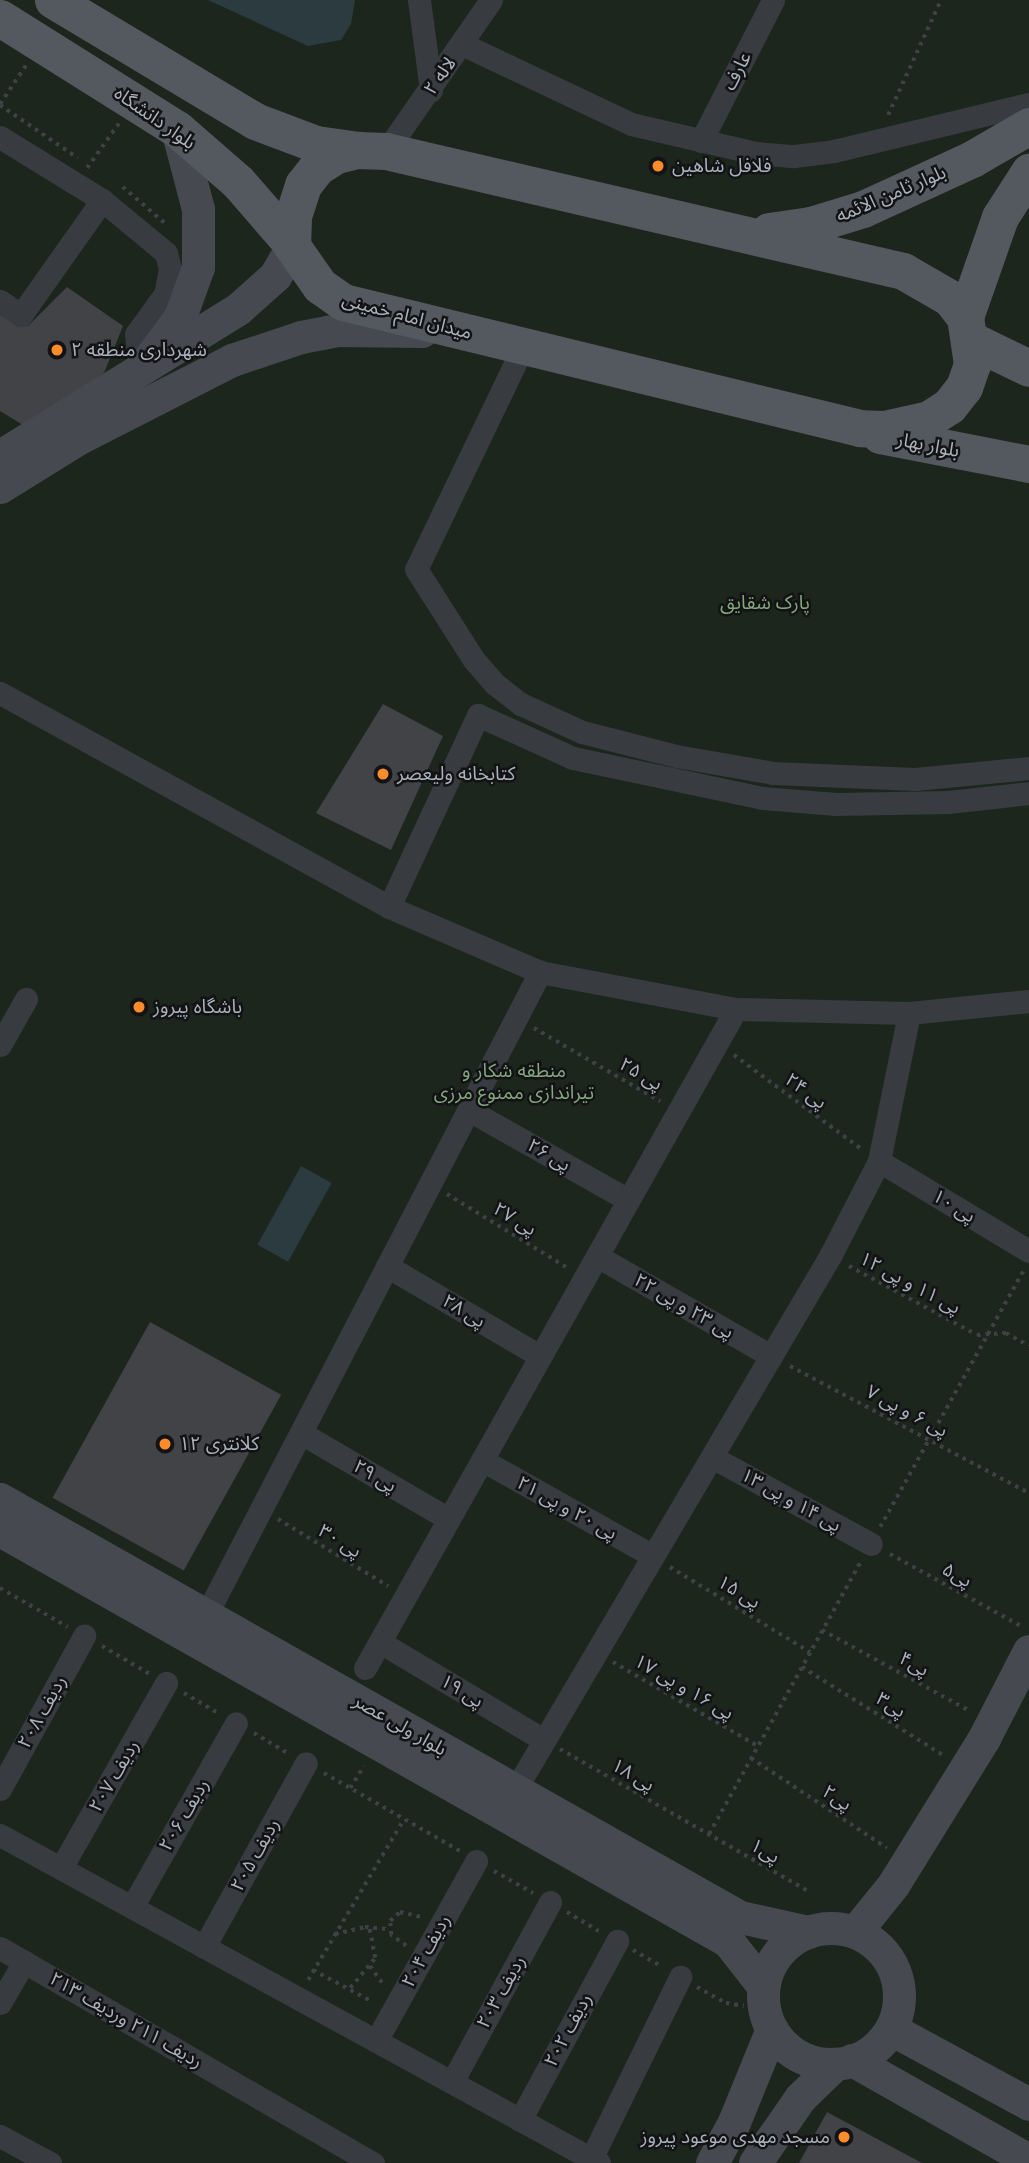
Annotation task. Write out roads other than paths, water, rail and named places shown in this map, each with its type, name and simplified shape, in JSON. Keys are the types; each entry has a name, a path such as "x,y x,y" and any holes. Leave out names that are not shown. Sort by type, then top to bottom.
{"main road":[{"path":"52,0 255,121 316,144 372,150 743,232 903,271 950,298 968,328 1029,368"},
{"name":"بلوار دانشگاه","path":"0,18 177,129 238,182 291,244"},
{"name":"بلوار ثامن الائمه","path":"743,232 811,225 863,209 972,159 1029,126"},
{"path":"291,244 293,216 303,185 317,167 336,155 372,150"},
{"path":"968,328 1000,217 1029,172"},
{"name":"میدان امام خمینی","path":"291,244 320,286 343,302 828,422 884,429 929,419 949,406 964,387 972,364 968,328"},
{"name":"بلوار بهار","path":"828,422 1029,464"}],"street":[{"path":"419,0 431,90"},
{"name":"لاله ۲","path":"372,150 431,90 491,0"},
{"name":"عارف","path":"701,141 773,0"},
{"path":"462,44 631,124 701,141 794,156 876,143 1029,104"},
{"path":"147,384 180,317 198,267 198,209 177,129"},
{"path":"0,136 102,200 166,253 170,269 165,294 136,334 147,384"},
{"path":"0,301 21,315 102,200"},
{"path":"0,487 147,384 237,309 275,276 291,244"},
{"path":"5,445 147,384 301,337 337,330 468,333"},
{"path":"523,346 416,569 474,660 495,684 521,704 582,732 676,756 773,773 915,779 1029,768"},
{"path":"0,693 389,906 540,972 736,1009 909,1013 1029,1001"},
{"path":"389,906 478,715 573,758 762,798 836,804 948,802 1029,793"},
{"path":"206,1615 540,972"},
{"path":"0,1045 26,999"},
{"path":"365,1668 736,1009"},
{"path":"515,1790 830,1256 879,1161 909,1013"},
{"name":"پی ۲۶","path":"469,1110 628,1200"},
{"name":"پی ۱۰","path":"879,1161 1029,1251"},
{"name":"پی ۲۳ و پی ۲۲","path":"597,1256 771,1356"},
{"name":"پی ۲۸","path":"387,1266 540,1356"},
{"name":"پی ۲۹","path":"301,1433 449,1518"},
{"name":"پی ۱۴ و پی ۱۳","path":"712,1457 871,1544"},
{"name":"پی ۲۰ و پی ۲۱","path":"482,1460 653,1556"},
{"name":"بلوار ولی عصر","path":"0,1499 740,1917 808,1932"},
{"name":"بلوار ولی عصر","path":"0,1530 728,1941 766,2008"},
{"name":"ردیف ۲۰۸","path":"0,1788 84,1636"},
{"name":"پی ۱۹","path":"380,1642 544,1740"},
{"path":"867,1940 900,1873 991,1723 1029,1651"},
{"name":"ردیف ۲۰۷","path":"61,1868 166,1683"},
{"name":"ردیف ۲۰۶","path":"132,1907 236,1723"},
{"name":"ردیف ۲۰۵","path":"204,1947 306,1763"},
{"path":"0,1835 595,2161 680,1977"},
{"name":"ردیف ۲۰۴","path":"376,2041 476,1861"},
{"name":"ردیف ۲۰۳","path":"452,2082 550,1902"},
{"path":"712,2163 734,2122 766,2008 778,1953 808,1932 832,1928 867,1940 895,1973 898,1992 891,2029 881,2043 843,2062 800,2098 755,2163"},
{"name":"ردیف ۲۰۲","path":"520,2120 617,1941"},
{"name":"ردیف ۲۱۱ وردیف ۲۱۳","path":"0,1948 373,2163"},
{"path":"0,2003 24,1962"},
{"path":"766,2008 788,2049 810,2060 843,2062 1029,2160"},
{"path":"891,2029 1029,2103"},
{"path":"0,2136 50,2163"}],"place":[{"name":"فلافل شاهین","path":"658,166"},
{"name":"شهرداری منطقه ۲","path":"57,350"},
{"name":"کتابخانه ولیعصر","path":"383,774"},
{"name":"باشگاه پیروز","path":"139,1007"},
{"name":"کلانتری ۱۲","path":"165,1444"},
{"name":"مسجد مهدی موعود پیروز","path":"844,2137"}],"park label":[{"name":"پارک شقایق","path":"765,603"},
{"name":"منطقه شکار و تیراندازی ممنوع مرزی","path":"514,1082"}]}
